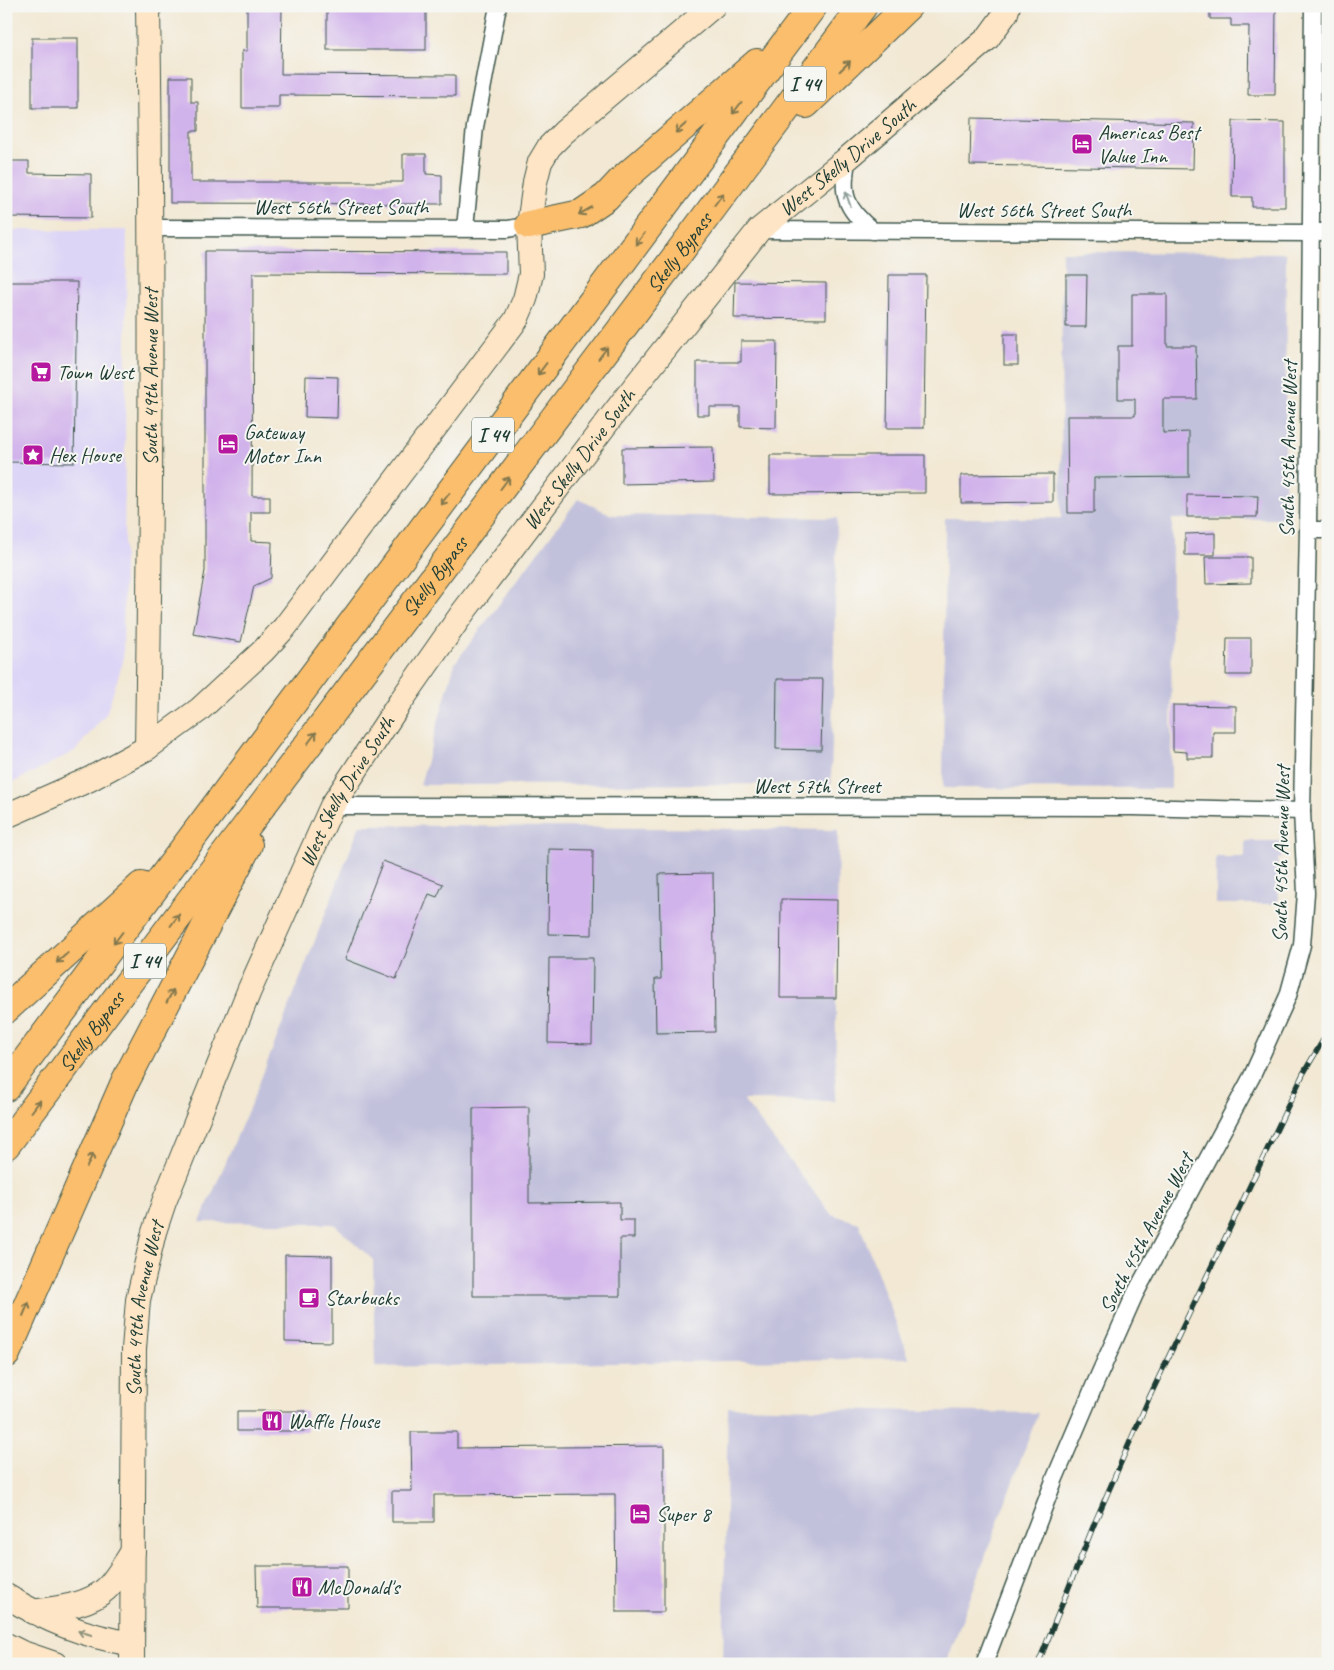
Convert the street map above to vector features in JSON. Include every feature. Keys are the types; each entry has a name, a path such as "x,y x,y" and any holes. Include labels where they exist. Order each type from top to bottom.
{"highway":[{"name":"Skelly Bypass","path":"6,1145 863,6"},
{"path":"748,161 908,6"},
{"name":"Skelly Bypass","path":"6,1087 805,17"},
{"path":"529,225 582,214 606,197 622,180 805,17"},
{"path":"6,1354 125,1082 283,777"},
{"path":"6,1009 189,843"}],"street":[{"name":"South 49th Avenue West","path":"147,748 151,500 151,228 148,6"},
{"path":"465,228 475,127 498,6"},
{"name":"West Skelly Drive South","path":"250,991 332,806 401,701 464,611 634,387 759,230 848,158 988,39 1006,13 1008,6"},
{"name":"South 45th Avenue West","path":"984,1664 1055,1478 1135,1294 1252,1076 1288,996 1302,945 1306,893 1302,811 1308,530 1320,232 1313,6"},
{"path":"6,816 90,779 147,748 199,710 286,627 516,320 525,299 531,274 529,225 536,176 540,162 549,147 709,8"},
{"path":"848,158 844,182 847,201 861,222 873,231"},
{"name":"West 56th Street South","path":"151,228 508,229 529,225"},
{"name":"West 56th Street South","path":"759,230 1320,232"},
{"path":"1308,530 1328,530"},
{"name":"West 57th Street","path":"332,806 1133,807 1302,811"},
{"name":"South 49th Avenue West","path":"6,1596 33,1612 66,1627 104,1639 132,1654 134,1337 138,1300 154,1232 164,1202 250,991"},
{"path":"33,1612 73,1606 86,1601 106,1589 134,1551"},
{"path":"6,1645 55,1664"}],"shaded area":[{"path":"6,230 127,230 123,662 106,714 75,751 6,786"},
{"path":"1062,252 1286,253 1285,519 1172,519 1171,789 943,788 945,518 1061,518"},
{"path":"578,499 612,515 837,518 831,784 420,785 455,663"},
{"path":"360,825 838,830 835,1101 743,1100 831,1214 859,1223 909,1358 375,1367 373,1260 334,1224 200,1222 255,1094"},
{"path":"1245,841 1282,841 1282,858 1278,859 1278,904 1216,904 1216,857 1245,857"},
{"path":"728,1407 1038,1413 946,1664 723,1664"}],"building":[{"path":"247,6 282,6 281,74 455,75 455,96 279,95 279,108 242,108 242,51 247,51"},
{"path":"327,6 426,6 426,50 327,50"},
{"path":"1210,6 1276,6 1275,95 1248,95 1249,26 1231,26 1231,19 1210,19"},
{"path":"32,38 78,38 78,108 32,108"},
{"path":"170,77 191,77 191,102 198,102 198,131 191,131 191,182 403,182 403,154 426,154 426,174 442,175 442,204 170,203"},
{"name":"Americas Best Value Inn","path":"971,118 1194,123 1193,169 970,165"},
{"path":"1233,121 1285,122 1285,207 1252,207 1252,197 1232,197"},
{"path":"6,161 29,161 29,173 91,174 91,218 6,217"},
{"name":"Gateway Motor Inn","path":"205,251 506,252 506,274 253,273 252,496 270,496 270,512 251,512 251,541 272,542 271,578 254,586 241,642 193,634 205,571"},
{"path":"889,275 926,275 924,428 887,428"},
{"path":"1066,275 1087,275 1086,327 1066,327"},
{"name":"Town West","path":"6,282 77,282 74,463 6,462"},
{"path":"735,282 826,283 826,319 734,318"},
{"path":"1132,294 1167,294 1167,346 1196,346 1197,399 1163,399 1163,433 1189,432 1189,477 1094,478 1094,513 1068,513 1067,416 1135,416 1135,399 1118,399 1118,346 1132,346"},
{"path":"1004,334 1018,334 1018,365 1004,365"},
{"path":"741,341 777,341 776,428 740,427 740,407 709,407 709,415 697,415 697,362 741,362"},
{"path":"306,376 338,377 337,418 305,417"},
{"path":"713,447 714,482 622,484 622,448"},
{"path":"770,455 925,455 925,493 770,494"},
{"path":"1053,474 1053,502 961,503 961,475"},
{"path":"1187,495 1258,496 1257,517 1187,517"},
{"path":"1215,533 1215,555 1185,555 1185,534"},
{"path":"1205,557 1251,557 1251,583 1206,584"},
{"path":"1227,638 1251,638 1251,675 1226,675"},
{"path":"777,679 823,679 821,750 776,749"},
{"path":"1173,705 1236,706 1236,732 1213,732 1213,758 1187,758 1187,752 1173,751"},
{"path":"549,849 593,850 592,935 548,934"},
{"path":"383,861 443,884 437,897 429,894 396,979 345,959"},
{"path":"713,873 715,1032 656,1033 655,979 661,979 659,874"},
{"path":"781,899 837,900 836,998 780,998"},
{"path":"549,958 593,958 592,1044 548,1043"},
{"path":"529,1107 529,1203 620,1202 620,1220 634,1220 634,1238 620,1238 620,1296 473,1296 473,1108"},
{"name":"Starbucks","path":"285,1255 332,1256 332,1342 285,1341"},
{"name":"Waffle House","path":"237,1411 306,1411 307,1431 237,1431"},
{"name":"Super 8","path":"411,1432 457,1432 457,1448 664,1446 664,1612 616,1612 615,1494 434,1495 434,1522 392,1522 392,1491 412,1491"},
{"name":"McDonald's","path":"256,1566 348,1566 348,1608 257,1608"}],"railway":[{"path":"1038,1664 1095,1522 1149,1398 1303,1074 1328,1032"}],"place":[{"name":"Americas Best Value Inn","path":"1082,144"},
{"name":"Town West","path":"41,372"},
{"name":"Gateway Motor Inn","path":"228,444"},
{"name":"Hex House","path":"33,455"},
{"name":"Starbucks","path":"309,1298"},
{"name":"Waffle House","path":"272,1421"},
{"name":"Super 8","path":"640,1514"},
{"name":"McDonald's","path":"302,1587"}]}
